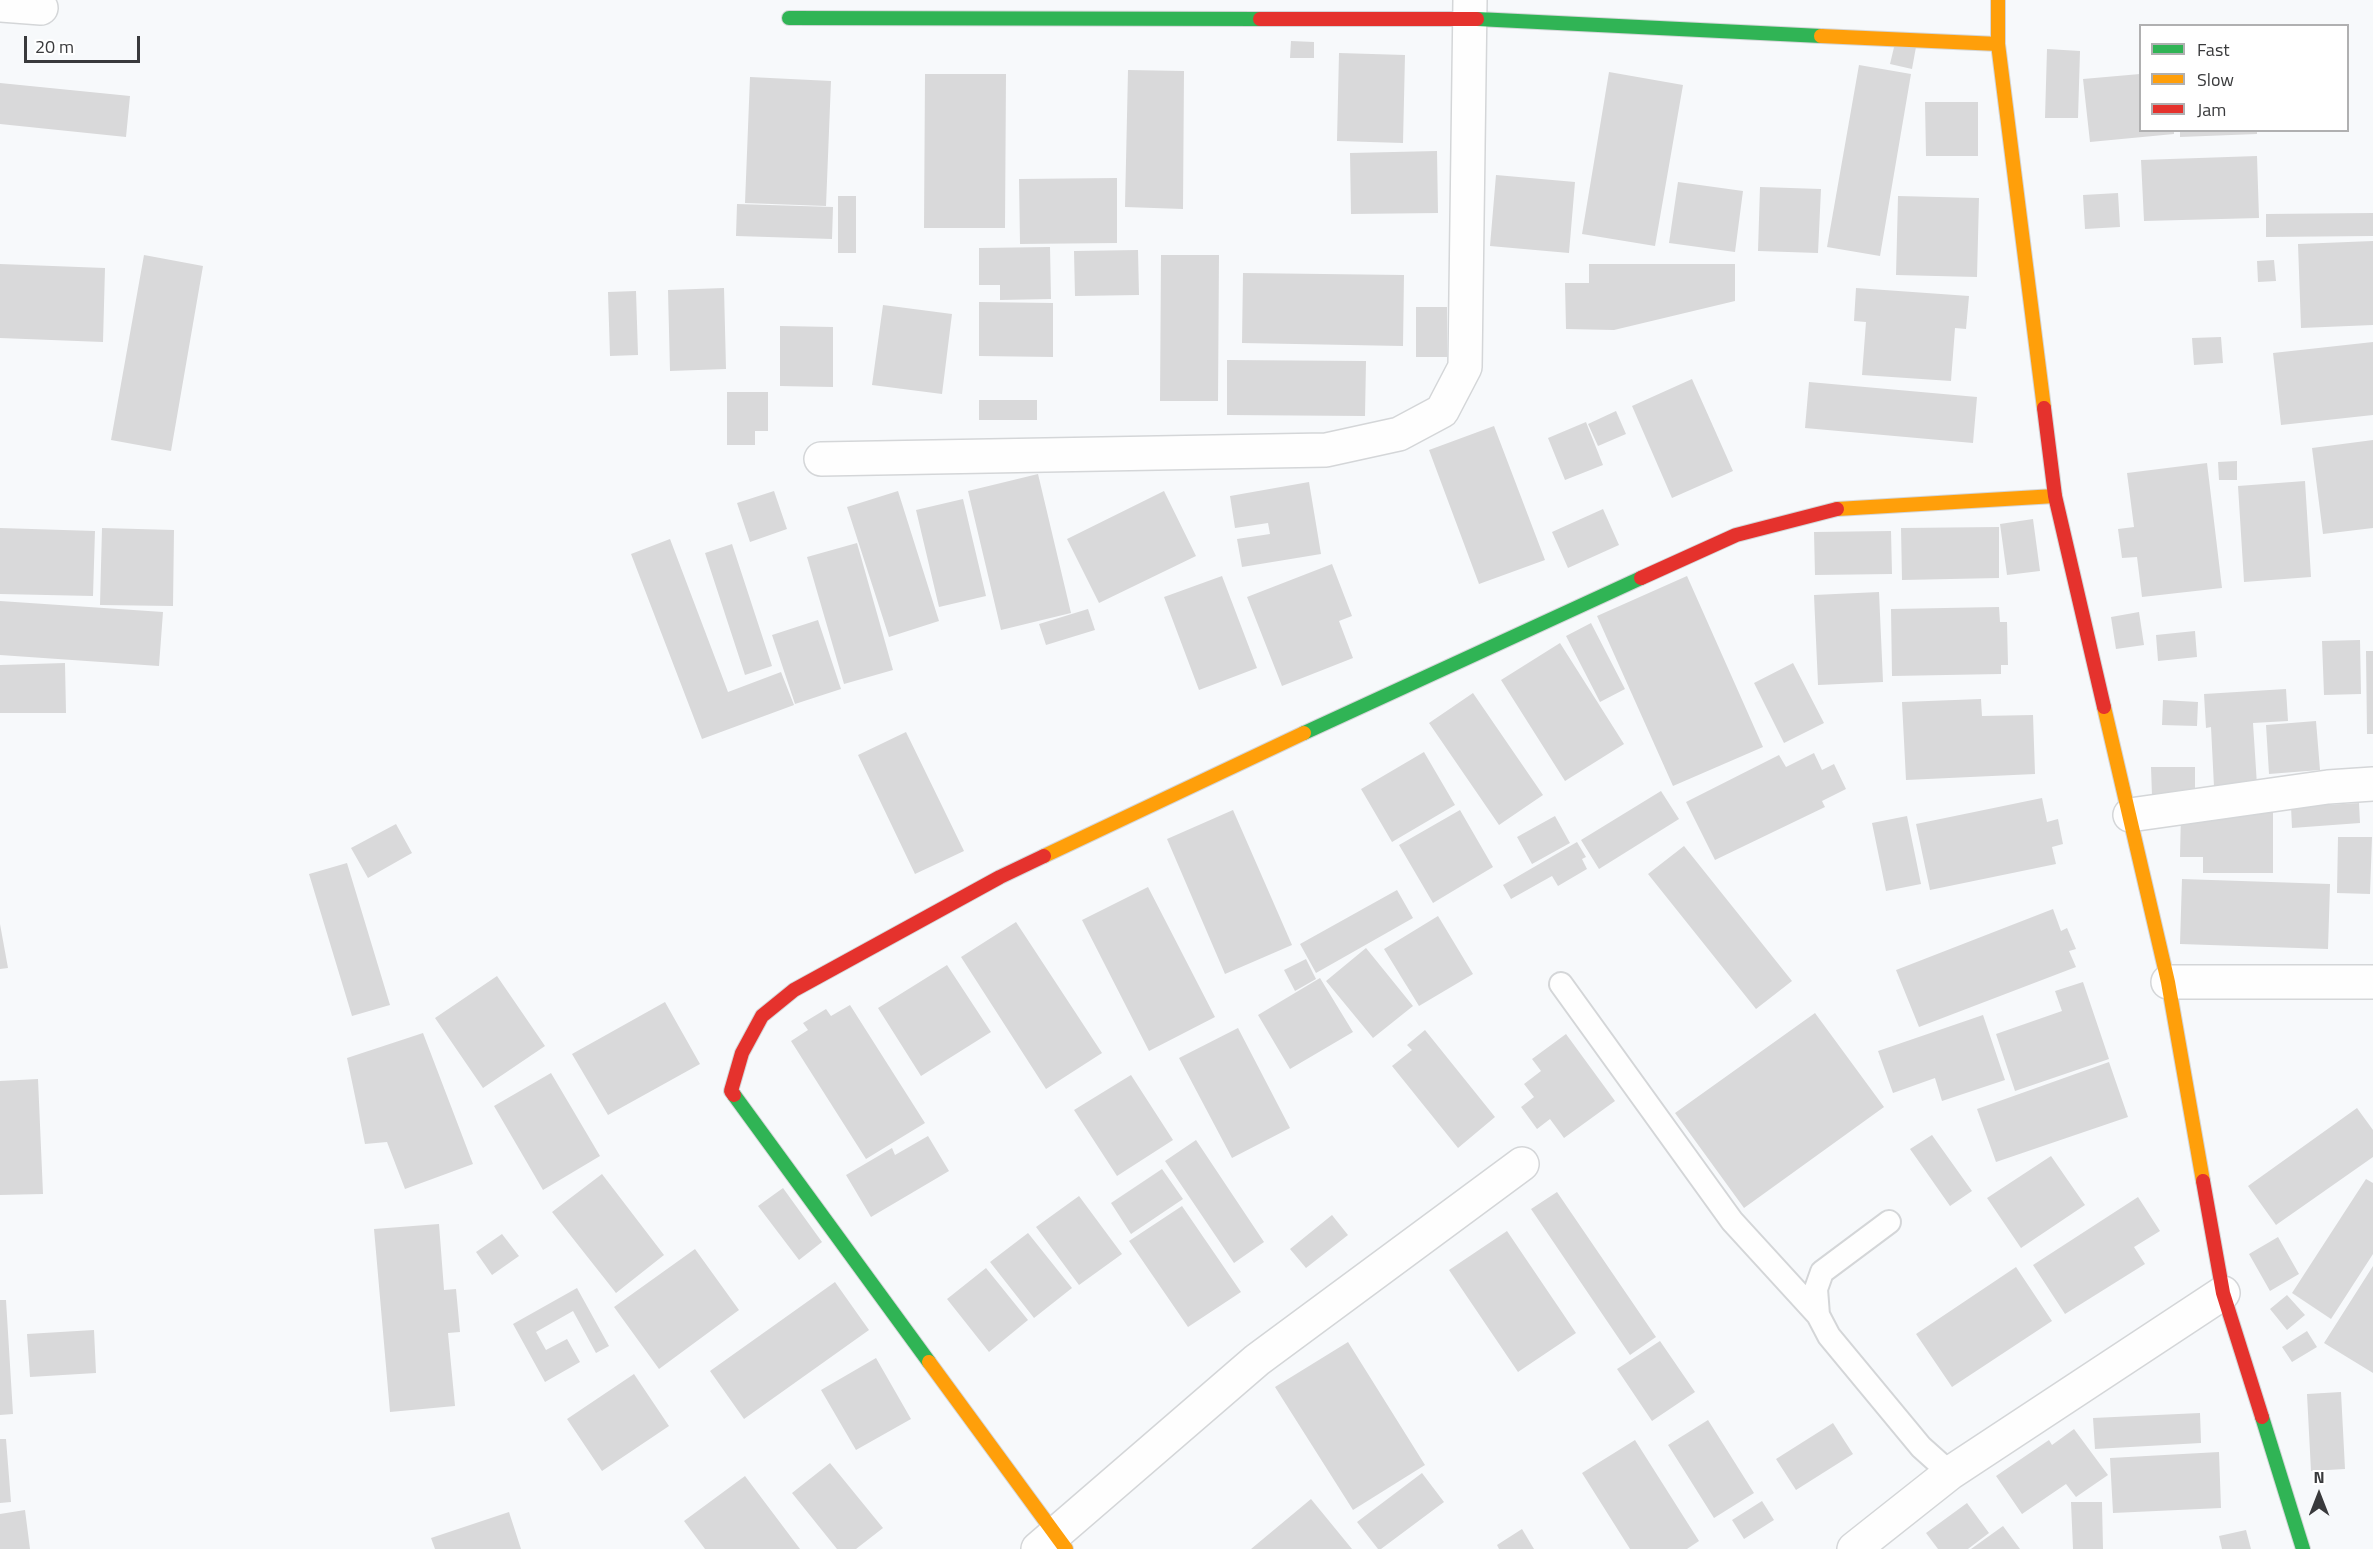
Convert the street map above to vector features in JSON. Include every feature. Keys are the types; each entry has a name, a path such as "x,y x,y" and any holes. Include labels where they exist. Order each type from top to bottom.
{"street":[{"path":"1998,0 1998,44 2055,496 2168,982 2223,1293 2303,1549"},
{"path":"0,5 41,8"},
{"path":"789,18 1470,9 1998,44"},
{"path":"820,459 1326,450 1399,434 1442,411 1465,367 1470,9"},
{"path":"1522,1164 1257,1360 1054,1545 731,1091 742,1053 762,1016 794,990 1000,877 1386,694 1736,535 1831,509 2055,496"},
{"path":"2130,815 2373,784"},
{"path":"2168,982 2373,982"},
{"path":"1854,1549 1950,1473 2223,1293"}],"lane":[{"path":"1561,984 1732,1221 1818,1315 1829,1336 1921,1448 1950,1473"},
{"path":"1818,1315 1816,1289 1822,1272 1889,1222"}],"building":[{"path":"1291,41 1314,42 1314,58 1290,58"},
{"path":"1895,43 1916,47 1912,69 1890,64"},
{"path":"2047,49 2080,51 2078,118 2045,118"},
{"path":"1339,53 1405,55 1403,143 1337,141"},
{"path":"1859,65 1911,74 1880,256 1827,247"},
{"path":"1128,70 1184,71 1183,209 1125,207"},
{"path":"1609,72 1683,85 1655,246 1582,234"},
{"path":"925,74 1006,74 1005,228 924,228"},
{"path":"2139,74 2139,132 2174,132 2174,134 2090,142 2083,79"},
{"path":"750,77 831,81 826,206 745,203"},
{"path":"0,83 130,96 126,137 0,124"},
{"path":"1925,102 1978,102 1978,156 1926,156"},
{"path":"2180,132 2257,132 2257,134 2180,137"},
{"path":"1437,151 1438,213 1351,214 1350,153"},
{"path":"2257,156 2259,218 2144,221 2141,160"},
{"path":"1496,175 1575,182 1569,253 1490,246"},
{"path":"1117,178 1117,243 1020,244 1019,179"},
{"path":"1678,182 1743,191 1735,252 1669,243"},
{"path":"1760,187 1821,189 1818,253 1758,251"},
{"path":"2118,193 2120,227 2085,229 2083,195"},
{"path":"838,196 856,196 856,253 838,253"},
{"path":"1898,196 1979,198 1977,277 1896,275"},
{"path":"737,204 833,207 832,239 736,236"},
{"path":"2373,213 2373,236 2266,237 2266,214"},
{"path":"2373,241 2373,325 2301,328 2298,244"},
{"path":"1050,247 1051,299 1000,300 1000,285 979,285 979,248"},
{"path":"1138,250 1139,295 1075,296 1074,251"},
{"path":"144,255 203,266 171,451 111,440"},
{"path":"1161,255 1219,255 1218,401 1160,401"},
{"path":"2274,260 2276,281 2258,282 2257,261"},
{"path":"0,264 105,268 103,342 0,338"},
{"path":"1589,264 1735,264 1735,301 1614,330 1566,329 1565,283 1589,283"},
{"path":"1243,273 1404,275 1403,346 1242,343"},
{"path":"724,288 726,369 670,371 668,290"},
{"path":"1856,288 1969,296 1966,329 1955,328 1951,381 1862,375 1866,322 1854,321"},
{"path":"636,291 638,355 610,356 608,292"},
{"path":"979,302 1053,303 1053,357 979,356"},
{"path":"883,305 952,314 942,394 872,385"},
{"path":"1416,307 1447,307 1447,357 1416,357"},
{"path":"780,326 833,327 833,387 780,386"},
{"path":"2221,337 2223,363 2194,365 2192,338"},
{"path":"2373,342 2373,415 2281,425 2273,353"},
{"path":"1227,360 1366,361 1365,416 1227,415"},
{"path":"1692,379 1733,471 1672,498 1632,406"},
{"path":"1809,382 1977,397 1973,443 1805,428"},
{"path":"727,392 768,392 768,431 755,431 755,445 727,445"},
{"path":"979,400 1037,400 1037,420 979,420"},
{"path":"1616,411 1626,434 1598,446 1588,424"},
{"path":"1586,422 1603,465 1565,480 1548,438"},
{"path":"1494,426 1545,560 1479,584 1429,450"},
{"path":"2373,440 2373,528 2323,534 2312,448"},
{"path":"2237,461 2237,480 2219,480 2218,462"},
{"path":"2207,463 2222,588 2142,597 2137,557 2122,558 2118,529 2134,527 2127,473"},
{"path":"1038,474 1071,613 1001,630 968,491"},
{"path":"2305,481 2311,577 2244,582 2238,486"},
{"path":"1309,482 1321,554 1242,567 1237,539 1270,534 1268,523 1235,528 1230,496"},
{"path":"774,491 787,529 750,542 737,503"},
{"path":"898,491 939,621 889,637 847,507"},
{"path":"1164,491 1196,556 1099,603 1067,539"},
{"path":"963,499 986,596 939,607 916,510"},
{"path":"1603,509 1619,545 1568,568 1552,532"},
{"path":"2033,519 2040,571 2007,575 2000,524"},
{"path":"1999,527 1999,578 1902,580 1901,528"},
{"path":"0,528 95,531 93,596 0,594"},
{"path":"102,528 174,530 173,606 100,605"},
{"path":"1891,531 1892,574 1815,575 1814,532"},
{"path":"670,539 728,692 781,672 794,705 702,739 631,554"},
{"path":"857,543 893,670 844,684 807,557"},
{"path":"732,544 772,666 745,675 705,553"},
{"path":"1332,564 1352,616 1339,621 1353,658 1282,686 1247,597"},
{"path":"1222,576 1257,668 1199,690 1164,597"},
{"path":"1687,576 1763,747 1673,786 1597,616"},
{"path":"1879,592 1883,682 1818,685 1814,595"},
{"path":"0,601 163,612 159,666 0,655"},
{"path":"1999,607 2000,622 2007,622 2008,665 2001,665 2001,674 1892,676 1891,609"},
{"path":"1088,609 1095,630 1046,645 1039,624"},
{"path":"2139,612 2144,645 2116,649 2111,617"},
{"path":"818,620 841,689 795,704 772,635"},
{"path":"1591,623 1625,689 1600,702 1566,636"},
{"path":"2195,631 2197,657 2158,661 2156,635"},
{"path":"2360,640 2361,694 2324,695 2322,641"},
{"path":"1560,643 1624,744 1565,781 1501,680"},
{"path":"2366,651 2373,651 2373,734 2367,734"},
{"path":"65,663 66,713 0,713 0,665"},
{"path":"1793,663 1824,723 1784,743 1754,683"},
{"path":"2286,689 2288,721 2253,723 2257,785 2214,787 2211,727 2206,728 2204,694"},
{"path":"1473,693 1543,795 1499,825 1429,723"},
{"path":"1981,699 1982,716 2033,715 2035,774 1906,780 1902,702"},
{"path":"2163,700 2198,702 2197,726 2162,725"},
{"path":"2316,721 2320,770 2269,774 2266,725"},
{"path":"906,732 964,851 915,874 858,755"},
{"path":"1424,752 1455,805 1392,842 1361,789"},
{"path":"1814,753 1822,770 1834,764 1846,789 1822,801 1825,807 1715,860 1686,802 1779,755 1786,767"},
{"path":"2151,767 2195,767 2195,795 2152,796"},
{"path":"1661,791 1679,819 1599,869 1581,840"},
{"path":"2042,798 2047,822 2058,819 2063,844 2052,847 2056,864 1930,890 1916,824"},
{"path":"2359,803 2360,823 2292,828 2291,807"},
{"path":"1233,810 1292,945 1225,974 1167,839"},
{"path":"1460,810 1493,867 1433,903 1399,845"},
{"path":"2181,812 2273,812 2273,873 2203,873 2203,857 2180,857"},
{"path":"1555,816 1570,843 1532,864 1517,837"},
{"path":"1907,816 1921,884 1886,891 1872,823"},
{"path":"396,824 412,853 368,878 351,848"},
{"path":"2338,837 2372,837 2370,894 2337,893"},
{"path":"1577,842 1586,857 1582,859 1587,869 1558,886 1552,876 1511,899 1503,885"},
{"path":"1684,846 1792,981 1756,1009 1648,874"},
{"path":"347,863 390,1005 352,1016 309,874"},
{"path":"2182,879 2330,884 2328,949 2180,944"},
{"path":"1148,887 1215,1017 1149,1051 1082,920"},
{"path":"1397,890 1413,918 1316,973 1300,944"},
{"path":"2053,909 2061,931 2067,928 2076,949 2069,951 2076,967 1919,1027 1896,970"},
{"path":"1438,916 1473,974 1419,1006 1384,949"},
{"path":"1016,922 1102,1053 1046,1089 961,957"},
{"path":"0,924 8,968 0,969"},
{"path":"1366,948 1413,1006 1373,1038 1326,981"},
{"path":"1306,959 1316,979 1295,991 1284,970"},
{"path":"947,965 991,1032 921,1076 878,1008"},
{"path":"497,976 545,1046 483,1088 435,1018"},
{"path":"1320,978 1353,1032 1290,1069 1258,1015"},
{"path":"2083,982 2109,1059 2015,1091 1996,1034 2062,1011 2055,991"},
{"path":"665,1002 700,1064 608,1115 572,1054"},
{"path":"850,1005 925,1123 866,1159 791,1041 808,1030 803,1023 826,1009 831,1016"},
{"path":"1815,1013 1884,1107 1744,1208 1675,1113"},
{"path":"1983,1015 2005,1080 1942,1101 1935,1078 1893,1093 1878,1051"},
{"path":"1238,1028 1290,1128 1232,1158 1179,1058"},
{"path":"1425,1030 1495,1117 1458,1148 1392,1066 1412,1050 1407,1045"},
{"path":"423,1033 473,1164 405,1189 387,1142 365,1144 347,1058"},
{"path":"1566,1034 1615,1101 1564,1138 1550,1119 1537,1129 1521,1107 1534,1097 1524,1084 1541,1071 1532,1059"},
{"path":"2109,1062 2128,1117 1996,1162 1977,1109"},
{"path":"551,1073 600,1156 543,1190 494,1106"},
{"path":"1131,1075 1173,1140 1117,1176 1074,1110"},
{"path":"38,1079 43,1194 0,1195 0,1081"},
{"path":"2357,1108 2373,1130 2373,1157 2276,1225 2248,1186"},
{"path":"1932,1135 1972,1191 1950,1206 1910,1149"},
{"path":"928,1136 949,1171 871,1217 846,1175 892,1148 895,1155"},
{"path":"1196,1140 1264,1242 1234,1263 1165,1161"},
{"path":"2051,1156 2085,1205 2021,1248 1987,1198"},
{"path":"1162,1169 1183,1199 1131,1234 1111,1203"},
{"path":"602,1174 664,1255 616,1293 552,1212"},
{"path":"2366,1179 2373,1183 2373,1254 2331,1319 2292,1293"},
{"path":"783,1188 822,1242 799,1260 758,1206"},
{"path":"1557,1192 1656,1337 1630,1355 1531,1209"},
{"path":"1079,1196 1122,1254 1079,1285 1036,1227"},
{"path":"2138,1197 2160,1231 2134,1247 2145,1264 2065,1314 2033,1265"},
{"path":"1182,1206 1241,1292 1188,1327 1129,1241"},
{"path":"1332,1215 1348,1235 1306,1268 1290,1249"},
{"path":"439,1224 444,1290 456,1289 460,1332 448,1333 455,1406 390,1412 374,1229"},
{"path":"1507,1231 1576,1333 1518,1372 1449,1270"},
{"path":"1028,1233 1072,1288 1034,1318 990,1262"},
{"path":"502,1234 519,1256 492,1275 476,1252"},
{"path":"2278,1237 2299,1274 2270,1291 2249,1254"},
{"path":"695,1249 739,1310 659,1369 614,1307"},
{"path":"2373,1266 2373,1373 2324,1343"},
{"path":"2016,1267 2052,1321 1952,1387 1916,1334"},
{"path":"986,1268 1028,1320 989,1352 947,1299"},
{"path":"835,1282 869,1330 744,1419 710,1371"},
{"path":"577,1288 609,1346 596,1353 573,1311 536,1332 546,1350 567,1339 580,1362 545,1382 513,1324"},
{"path":"2287,1295 2305,1315 2287,1330 2270,1309"},
{"path":"0,1300 6,1300 13,1414 0,1415"},
{"path":"94,1330 96,1373 30,1377 27,1334"},
{"path":"2307,1331 2317,1347 2292,1362 2282,1347"},
{"path":"1660,1341 1695,1392 1652,1421 1617,1369"},
{"path":"1348,1342 1425,1465 1353,1510 1275,1387"},
{"path":"876,1358 911,1419 856,1450 821,1390"},
{"path":"634,1374 669,1426 602,1471 567,1419"},
{"path":"2341,1392 2345,1469 2311,1471 2307,1394"},
{"path":"2200,1413 2201,1443 2095,1449 2093,1418"},
{"path":"1708,1420 1754,1493 1714,1518 1668,1445"},
{"path":"1833,1423 1853,1454 1796,1490 1776,1459"},
{"path":"2074,1429 2108,1475 2076,1497 2066,1484 2022,1514 1996,1476 2049,1440 2052,1445"},
{"path":"0,1439 6,1439 11,1502 0,1503"},
{"path":"1635,1440 1699,1541 1687,1549 1630,1549 1582,1473"},
{"path":"2219,1452 2221,1508 2113,1513 2110,1458"},
{"path":"830,1463 883,1528 856,1549 837,1549 792,1493"},
{"path":"1422,1473 1444,1502 1378,1549 1357,1522"},
{"path":"745,1476 800,1549 705,1549 684,1521"},
{"path":"1311,1499 1352,1549 1251,1549"},
{"path":"1762,1501 1774,1520 1744,1539 1732,1520"},
{"path":"2071,1502 2102,1502 2103,1549 2073,1549"},
{"path":"1967,1503 1989,1533 1968,1549 1938,1549 1926,1533"},
{"path":"25,1510 30,1549 0,1549 0,1514"},
{"path":"509,1512 521,1549 435,1549 431,1538"},
{"path":"2003,1526 2020,1549 1971,1549"},
{"path":"1522,1529 1534,1549 1499,1549 1497,1545"},
{"path":"2246,1530 2251,1549 2222,1549 2219,1536"}],"traffic: fast":[{"path":"789,18 1260,19"},
{"path":"1477,19 1821,36"},
{"path":"1304,733 1641,578"},
{"path":"734,1095 929,1362"},
{"path":"2262,1417 2303,1549"}],"traffic: slow":[{"path":"1998,0 1998,44 2044,408"},
{"path":"1821,36 1998,44"},
{"path":"1837,509 2055,496"},
{"path":"2104,707 2168,982 2203,1181"},
{"path":"1044,856 1304,733"},
{"path":"929,1362 1066,1549"}],"traffic: jam":[{"path":"1260,19 1477,19"},
{"path":"2044,408 2055,496 2104,707"},
{"path":"1641,578 1736,535 1837,509"},
{"path":"734,1095 731,1091 742,1053 762,1016 794,990 1000,877 1044,856"},
{"path":"2203,1181 2223,1293 2262,1417"}]}
